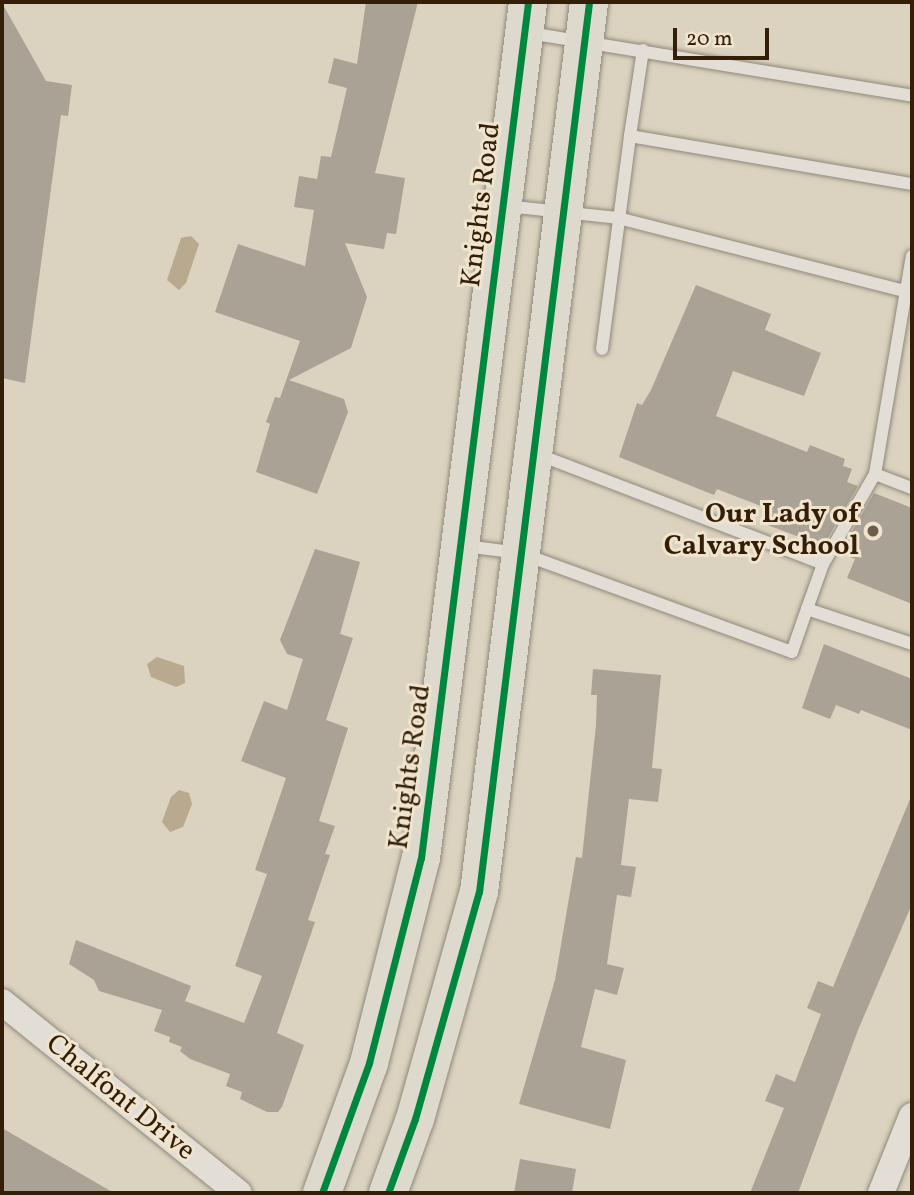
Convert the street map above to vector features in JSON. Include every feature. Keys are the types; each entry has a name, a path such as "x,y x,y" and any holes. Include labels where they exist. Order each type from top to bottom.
{"main road":[{"path":"388,1193 415,1119 479,892 589,2"},
{"name":"Knights Road","path":"322,1193 369,1063 421,858 463,546 526,17"}],"street":[{"name":"Chalfont Drive","path":"2,1002 239,1193"},
{"path":"881,1193 912,1116"}],"lane":[{"path":"526,17 584,40 912,96"},
{"path":"602,349 643,50"},
{"path":"630,136 912,184"},
{"path":"502,206 618,218 905,292"},
{"path":"463,546 520,553 792,652 822,564 875,474 912,256"},
{"path":"532,452 822,564"},
{"path":"875,474 912,488"},
{"path":"807,609 912,644"}],"shaded area":[{"path":"191,236 199,244 186,283 179,290 167,280 181,238"},
{"path":"157,657 184,666 185,683 176,687 151,677 147,664"},
{"path":"179,790 189,793 192,804 183,827 170,832 162,822 171,797"}],"building":[{"path":"366,2 418,2 375,173 405,178 396,234 387,233 384,249 345,243 367,297 351,348 289,380 344,399 348,412 317,494 256,472 270,424 266,422 275,397 280,398 300,341 215,312 238,244 305,266 314,210 294,207 299,176 317,179 321,156 331,157 347,88 328,83 334,58 357,64"},
{"path":"2,3 46,81 72,85 68,116 61,115 25,383 2,378"},
{"path":"696,285 771,314 765,330 821,353 804,396 733,371 716,416 807,452 810,445 845,459 843,466 852,469 847,482 858,486 823,546 765,524 771,510 717,489 714,495 619,457 637,403 642,405 651,390"},
{"path":"874,493 912,508 912,604 847,578 855,559 840,553"},
{"path":"315,549 360,562 340,634 353,638 326,720 348,728 319,821 335,826 325,854 330,855 308,920 315,922 277,1033 304,1045 282,1107 278,1112 267,1112 240,1099 242,1092 226,1086 230,1074 190,1059 180,1051 182,1047 169,1042 170,1037 154,1031 162,1010 99,991 94,980 69,964 76,940 191,986 185,1001 244,1023 262,976 235,966 267,874 255,870 286,778 241,761 264,701 287,710 303,659 287,654 280,640"},
{"path":"824,644 912,679 912,730 861,710 859,714 836,705 830,719 802,708"},
{"path":"593,669 661,675 652,768 662,769 658,802 629,799 621,865 636,867 631,897 617,895 607,964 624,968 617,995 595,989 581,1047 626,1060 610,1129 519,1104 555,980 576,857 582,858 596,725 597,695 591,695"},
{"path":"912,794 912,904 858,1030 798,1193 750,1193 784,1108 765,1101 776,1074 795,1082 821,1014 807,1008 818,981 833,987"},
{"path":"2,1128 114,1193 2,1193"},
{"path":"520,1159 576,1169 572,1193 514,1193"}],"cycle path":[{"path":"322,1193 369,1063 421,858 528,2"},
{"path":"388,1193 415,1119 479,892 589,2"}],"place":[{"name":"Our Lady of Calvary School","path":"873,531"}]}
